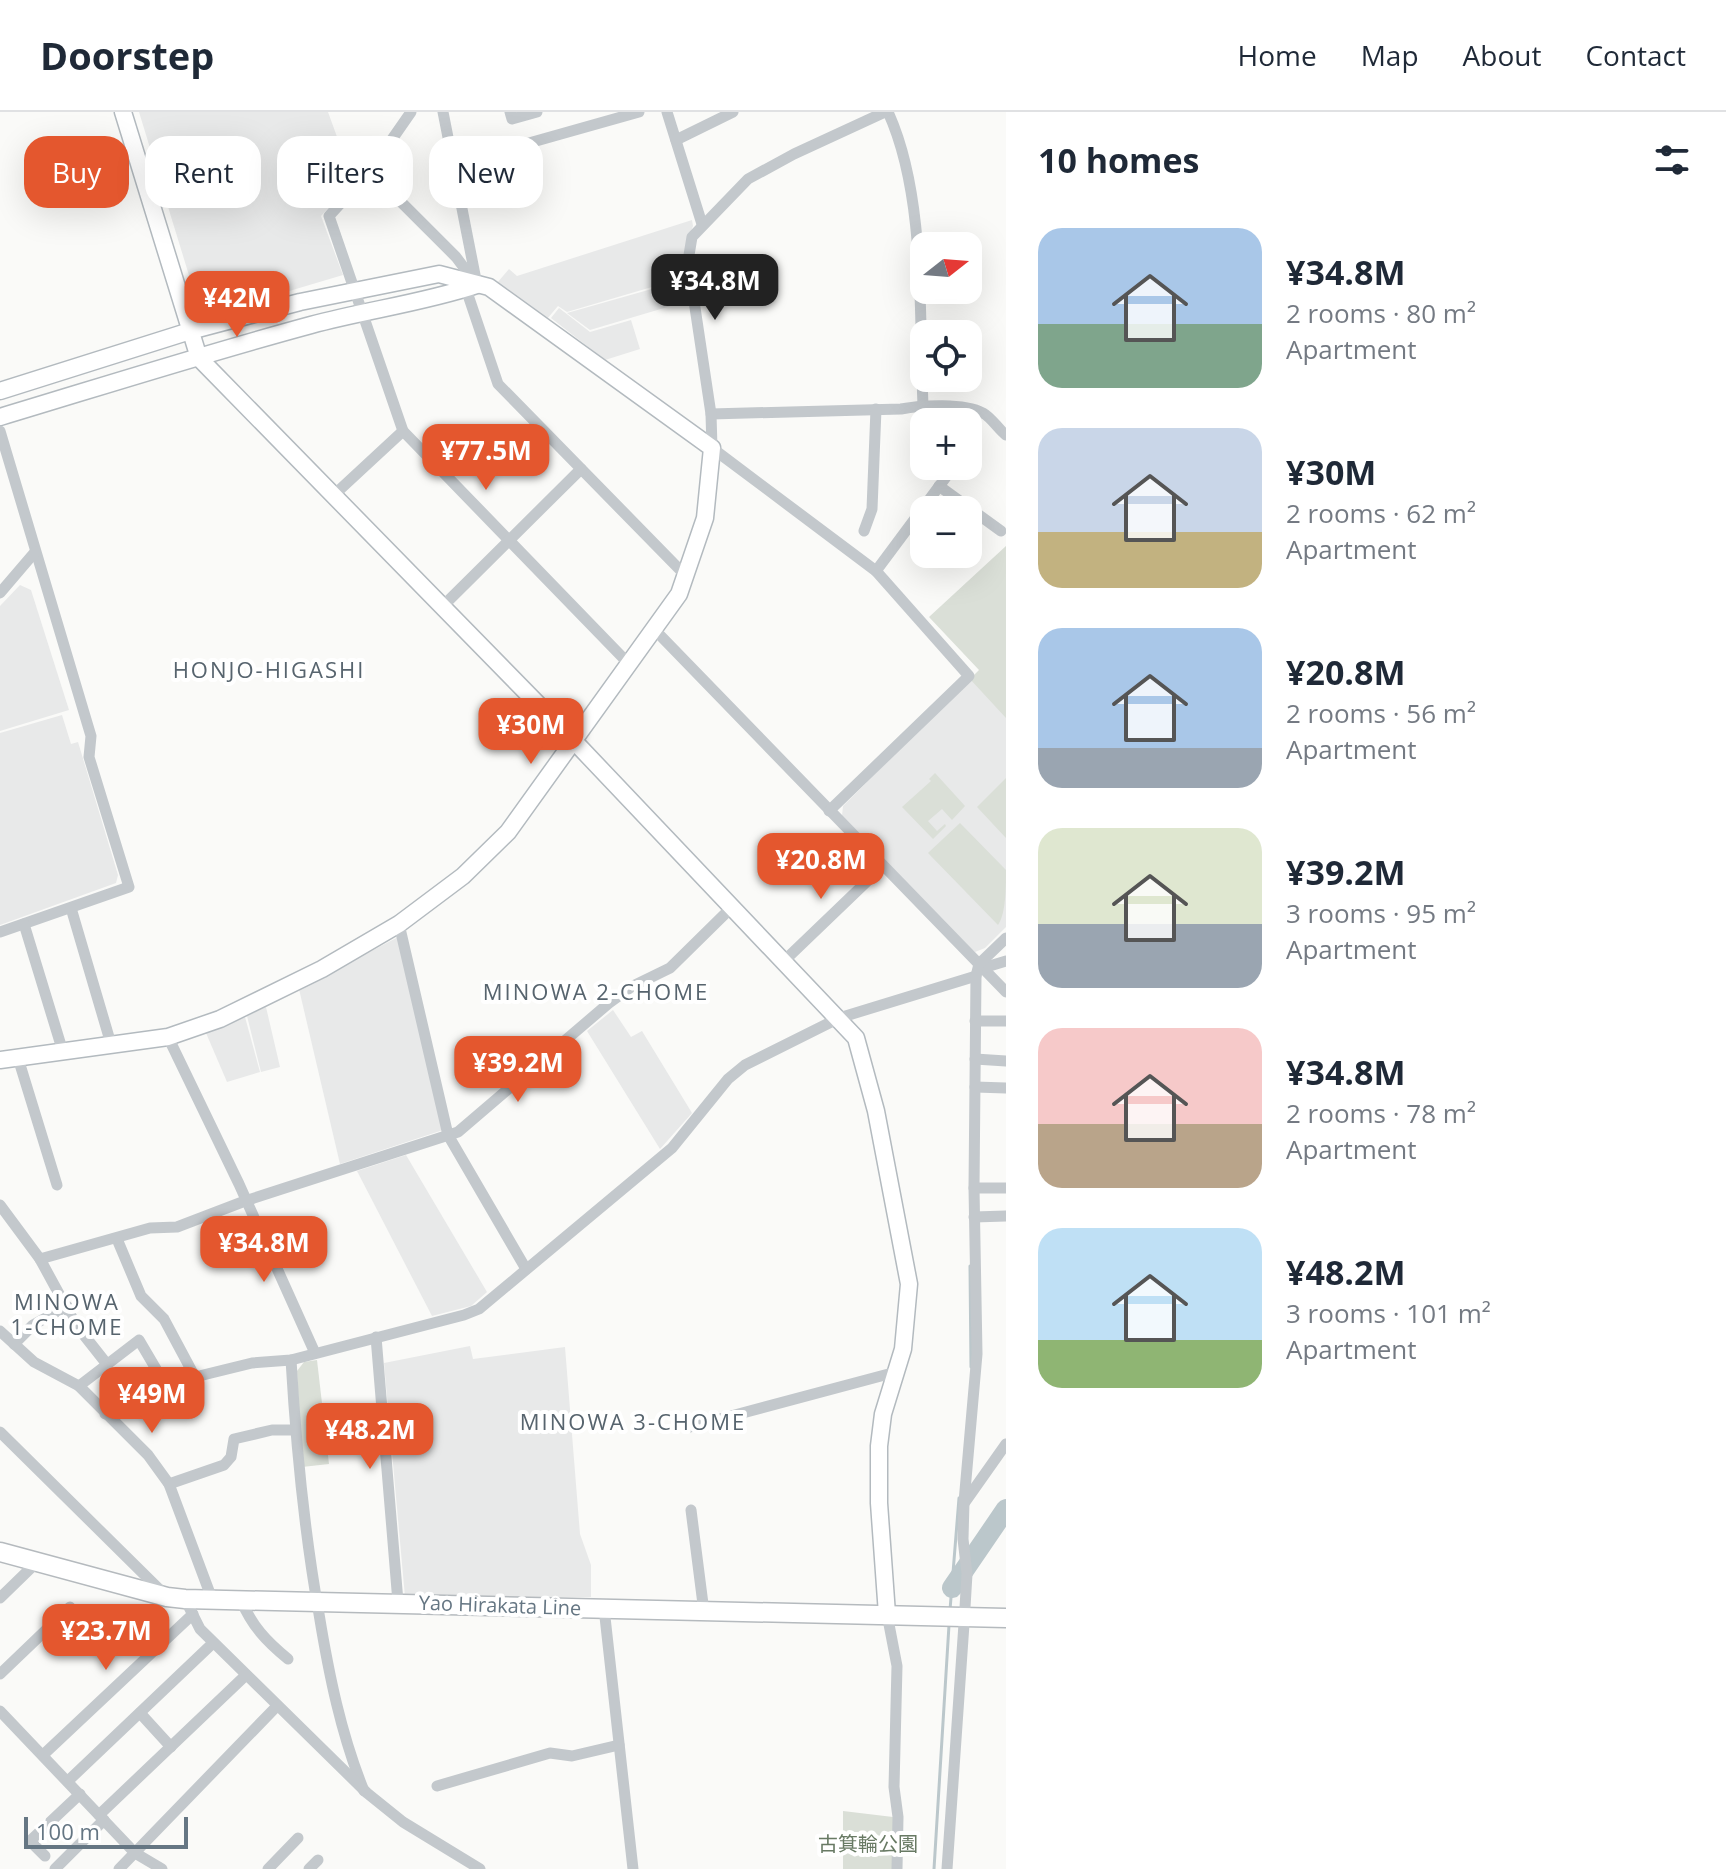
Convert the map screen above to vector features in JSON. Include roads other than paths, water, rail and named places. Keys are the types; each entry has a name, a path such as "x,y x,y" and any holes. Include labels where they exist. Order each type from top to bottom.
{"main road":[{"name":"Yao Hirakata Line","path":"0,1552 182,1603 212,1599 398,1602 1006,1618"}],"street":[{"path":"123,112 199,358 574,741 856,1038 876,1111 909,1284 903,1349 883,1414 879,1446 879,1503 887,1614 897,1666 894,1787 898,1817 897,1869"},
{"path":"394,136 411,112"},
{"path":"443,112 472,287 498,384 687,577"},
{"path":"510,112 512,119 537,112"},
{"path":"543,139 639,112"},
{"path":"667,112 702,224"},
{"path":"676,140 733,112"},
{"path":"0,1060 168,1037 220,1019 322,969 399,924 463,876 508,832 679,594 687,577 705,518 712,448 711,414 688,261 692,237 748,179 794,154 887,112 899,137 910,193 916,247 923,405"},
{"path":"336,208 329,216 403,431 628,663"},
{"path":"407,208 456,257 472,287"},
{"path":"0,391 190,331 300,302 439,274 472,287"},
{"path":"0,417 362,311 438,298 472,287 489,287 876,571 969,676 829,811"},
{"path":"711,414 923,405 986,414 1006,435"},
{"path":"864,531 872,509 876,409"},
{"path":"0,431 91,736 89,757 129,887 0,932"},
{"path":"335,494 403,431"},
{"path":"442,607 581,469"},
{"path":"876,571 944,480"},
{"path":"939,486 1001,531"},
{"path":"0,593 35,552"},
{"path":"653,628 1006,992"},
{"path":"784,961 883,866"},
{"path":"40,1259 150,1228 177,1227 245,1201 458,1132 609,1003 631,987 670,968 732,907"},
{"path":"71,908 111,1044"},
{"path":"24,924 63,1052"},
{"path":"399,924 448,1135 526,1269"},
{"path":"947,1869 956,1616 967,1574 964,1502 977,1354 974,1188 978,965 1006,938"},
{"path":"117,1239 141,1296 164,1319 195,1377 252,1363 291,1360 464,1315 479,1309 672,1148 728,1079 745,1065 839,1018 978,965 1006,961"},
{"path":"975,1021 1006,1021"},
{"path":"168,1037 315,1353"},
{"path":"18,1058 57,1185"},
{"path":"975,1059 1006,1061"},
{"path":"975,1087 1006,1088"},
{"path":"974,1188 1006,1188"},
{"path":"1,1208 40,1259 76,1325 106,1363"},
{"path":"974,1217 1006,1216"},
{"path":"14,1344 33,1325 67,1306"},
{"path":"0,1331 34,1362 79,1386 148,1455 169,1484 212,1599"},
{"path":"376,1337 398,1602"},
{"path":"79,1386 139,1340 159,1374 134,1389 105,1414"},
{"path":"291,1360 305,1537 339,1716 364,1791"},
{"path":"690,1427 896,1372"},
{"path":"169,1484 224,1465 231,1457 234,1439 272,1430 295,1430"},
{"path":"0,1432 182,1603 213,1643 364,1791 403,1822 480,1869"},
{"path":"964,1502 1006,1444"},
{"path":"691,1510 704,1612"},
{"path":"0,1598 37,1562"},
{"path":"241,1600 251,1623 262,1637 288,1659"},
{"path":"43,1755 182,1603"},
{"path":"0,1674 70,1607"},
{"path":"604,1608 633,1869"},
{"path":"68,1781 213,1643"},
{"path":"55,1869 171,1747 246,1675"},
{"path":"119,1869 277,1706"},
{"path":"0,1711 135,1853 162,1869"},
{"path":"140,1713 171,1747"},
{"path":"437,1786 550,1753 572,1756 619,1745"},
{"path":"45,1856 30,1841 80,1794"},
{"path":"268,1869 298,1838"}],"waterway":[{"path":"970,1266 971,1367"},
{"path":"950,1610 959,1498"},
{"path":"952,1588 1006,1509"},
{"path":"934,1869 949,1625"}],"district":[{"name":"HONJO-HIGASHI","path":"269,669"},
{"name":"MINOWA 2-CHOME","path":"596,991"},
{"name":"MINOWA 1-CHOME","path":"67,1314"},
{"name":"MINOWA 3-CHOME","path":"633,1421"}],"park label":[{"name":"古箕輪公園","path":"868,1843"}]}
